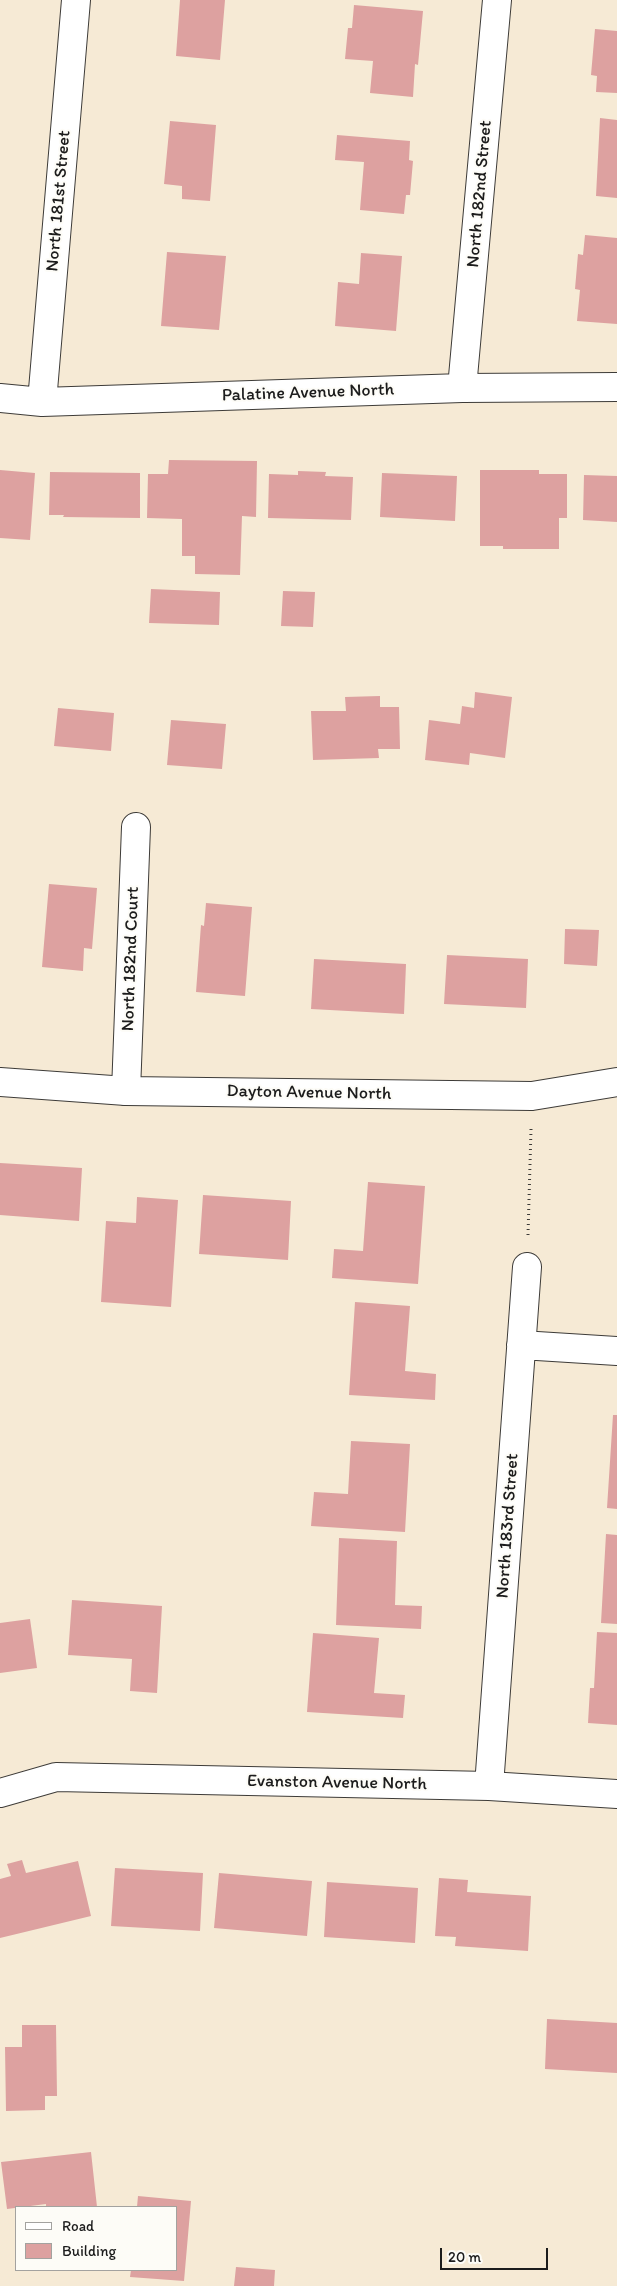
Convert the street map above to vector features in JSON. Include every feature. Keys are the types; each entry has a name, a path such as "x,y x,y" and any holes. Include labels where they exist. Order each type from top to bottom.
{"street":[{"name":"North 181st Street","path":"42,402 76,0"},
{"name":"North 182nd Street","path":"462,388 497,0"},
{"name":"Palatine Avenue North","path":"0,398 42,402 462,388 617,387"},
{"name":"North 182nd Court","path":"126,1091 136,826"},
{"name":"Dayton Avenue North","path":"0,1082 126,1091 532,1096 617,1082"},
{"name":"North 183rd Street","path":"489,1786 527,1267"},
{"path":"521,1345 617,1351"},
{"name":"Evanston Avenue North","path":"0,1793 56,1777 489,1786 617,1794"}],"path":[{"path":"527,1267 532,1096"}],"building":[{"path":"180,0 225,0 220,60 176,56"},
{"path":"354,5 423,11 418,65 415,64 413,97 370,93 373,61 345,59 348,28 352,28"},
{"path":"595,29 617,31 617,93 596,92 597,76 591,75"},
{"path":"600,118 617,120 617,198 596,196"},
{"path":"170,121 216,125 210,201 182,199 182,186 164,184"},
{"path":"337,135 410,141 409,160 413,161 410,195 406,195 404,214 360,210 364,162 335,160"},
{"path":"585,235 617,238 617,324 577,321 580,290 575,289 578,254 583,255"},
{"path":"167,252 226,256 219,330 161,326"},
{"path":"361,253 402,256 396,331 335,326 338,282 359,284"},
{"path":"169,460 257,461 256,517 242,516 240,575 195,574 195,556 182,556 182,519 147,518 148,474 168,474"},
{"path":"0,470 35,473 30,540 0,538"},
{"path":"480,470 539,470 539,474 567,474 567,518 559,518 559,549 503,549 503,546 480,546"},
{"path":"298,471 326,472 325,476 353,477 351,520 268,518 269,474 298,475"},
{"path":"50,472 140,473 140,518 63,517 64,515 49,515"},
{"path":"382,473 457,476 455,521 380,517"},
{"path":"584,475 617,476 617,522 583,520"},
{"path":"151,589 220,592 219,625 149,623"},
{"path":"283,591 315,592 313,627 281,626"},
{"path":"475,692 512,697 505,758 470,753 469,765 425,760 429,720 460,724 462,706 474,708"},
{"path":"380,696 380,707 399,707 400,749 378,749 379,758 313,760 311,711 346,711 345,697"},
{"path":"58,708 114,713 111,751 54,746"},
{"path":"171,720 226,724 222,769 167,765"},
{"path":"49,884 97,888 92,949 84,948 83,971 42,967"},
{"path":"206,903 252,907 245,996 196,992 201,925 204,926"},
{"path":"565,929 599,930 597,966 564,964"},
{"path":"447,955 528,959 526,1008 444,1004"},
{"path":"314,959 406,964 404,1014 311,1009"},
{"path":"0,1163 82,1168 79,1221 0,1215"},
{"path":"368,1182 425,1186 418,1284 332,1278 334,1249 363,1251"},
{"path":"203,1195 291,1201 288,1260 199,1254"},
{"path":"137,1197 178,1200 171,1307 101,1302 106,1221 136,1223"},
{"path":"355,1302 410,1306 405,1371 436,1374 435,1400 349,1395"},
{"path":"613,1415 617,1415 617,1509 607,1508"},
{"path":"351,1441 410,1444 405,1532 311,1526 314,1492 348,1494"},
{"path":"606,1534 617,1535 617,1624 601,1623"},
{"path":"339,1538 397,1541 395,1605 422,1606 421,1629 336,1625"},
{"path":"72,1600 162,1606 157,1693 130,1691 132,1659 68,1655"},
{"path":"30,1619 37,1668 0,1673 0,1623"},
{"path":"597,1632 617,1633 617,1725 588,1723 590,1688 594,1688"},
{"path":"313,1633 379,1638 374,1693 405,1695 403,1718 307,1712"},
{"path":"22,1860 26,1873 78,1861 91,1916 0,1938 0,1879 11,1876 7,1864"},
{"path":"115,1868 203,1873 200,1931 111,1926"},
{"path":"219,1873 312,1881 307,1936 214,1928"},
{"path":"439,1878 468,1880 467,1892 531,1896 528,1951 455,1946 456,1937 435,1936"},
{"path":"327,1882 418,1888 415,1943 324,1937"},
{"path":"547,2019 617,2023 617,2073 545,2069"},
{"path":"22,2025 56,2025 57,2096 45,2096 45,2110 6,2111 5,2047 22,2047"},
{"path":"91,2152 97,2206 46,2206 46,2204 15,2206 15,2208 7,2209 1,2162"},
{"path":"138,2196 191,2201 184,2281 130,2277 131,2271 178,2271 178,2206 137,2206"},
{"path":"236,2267 275,2270 274,2286 234,2286"}]}
